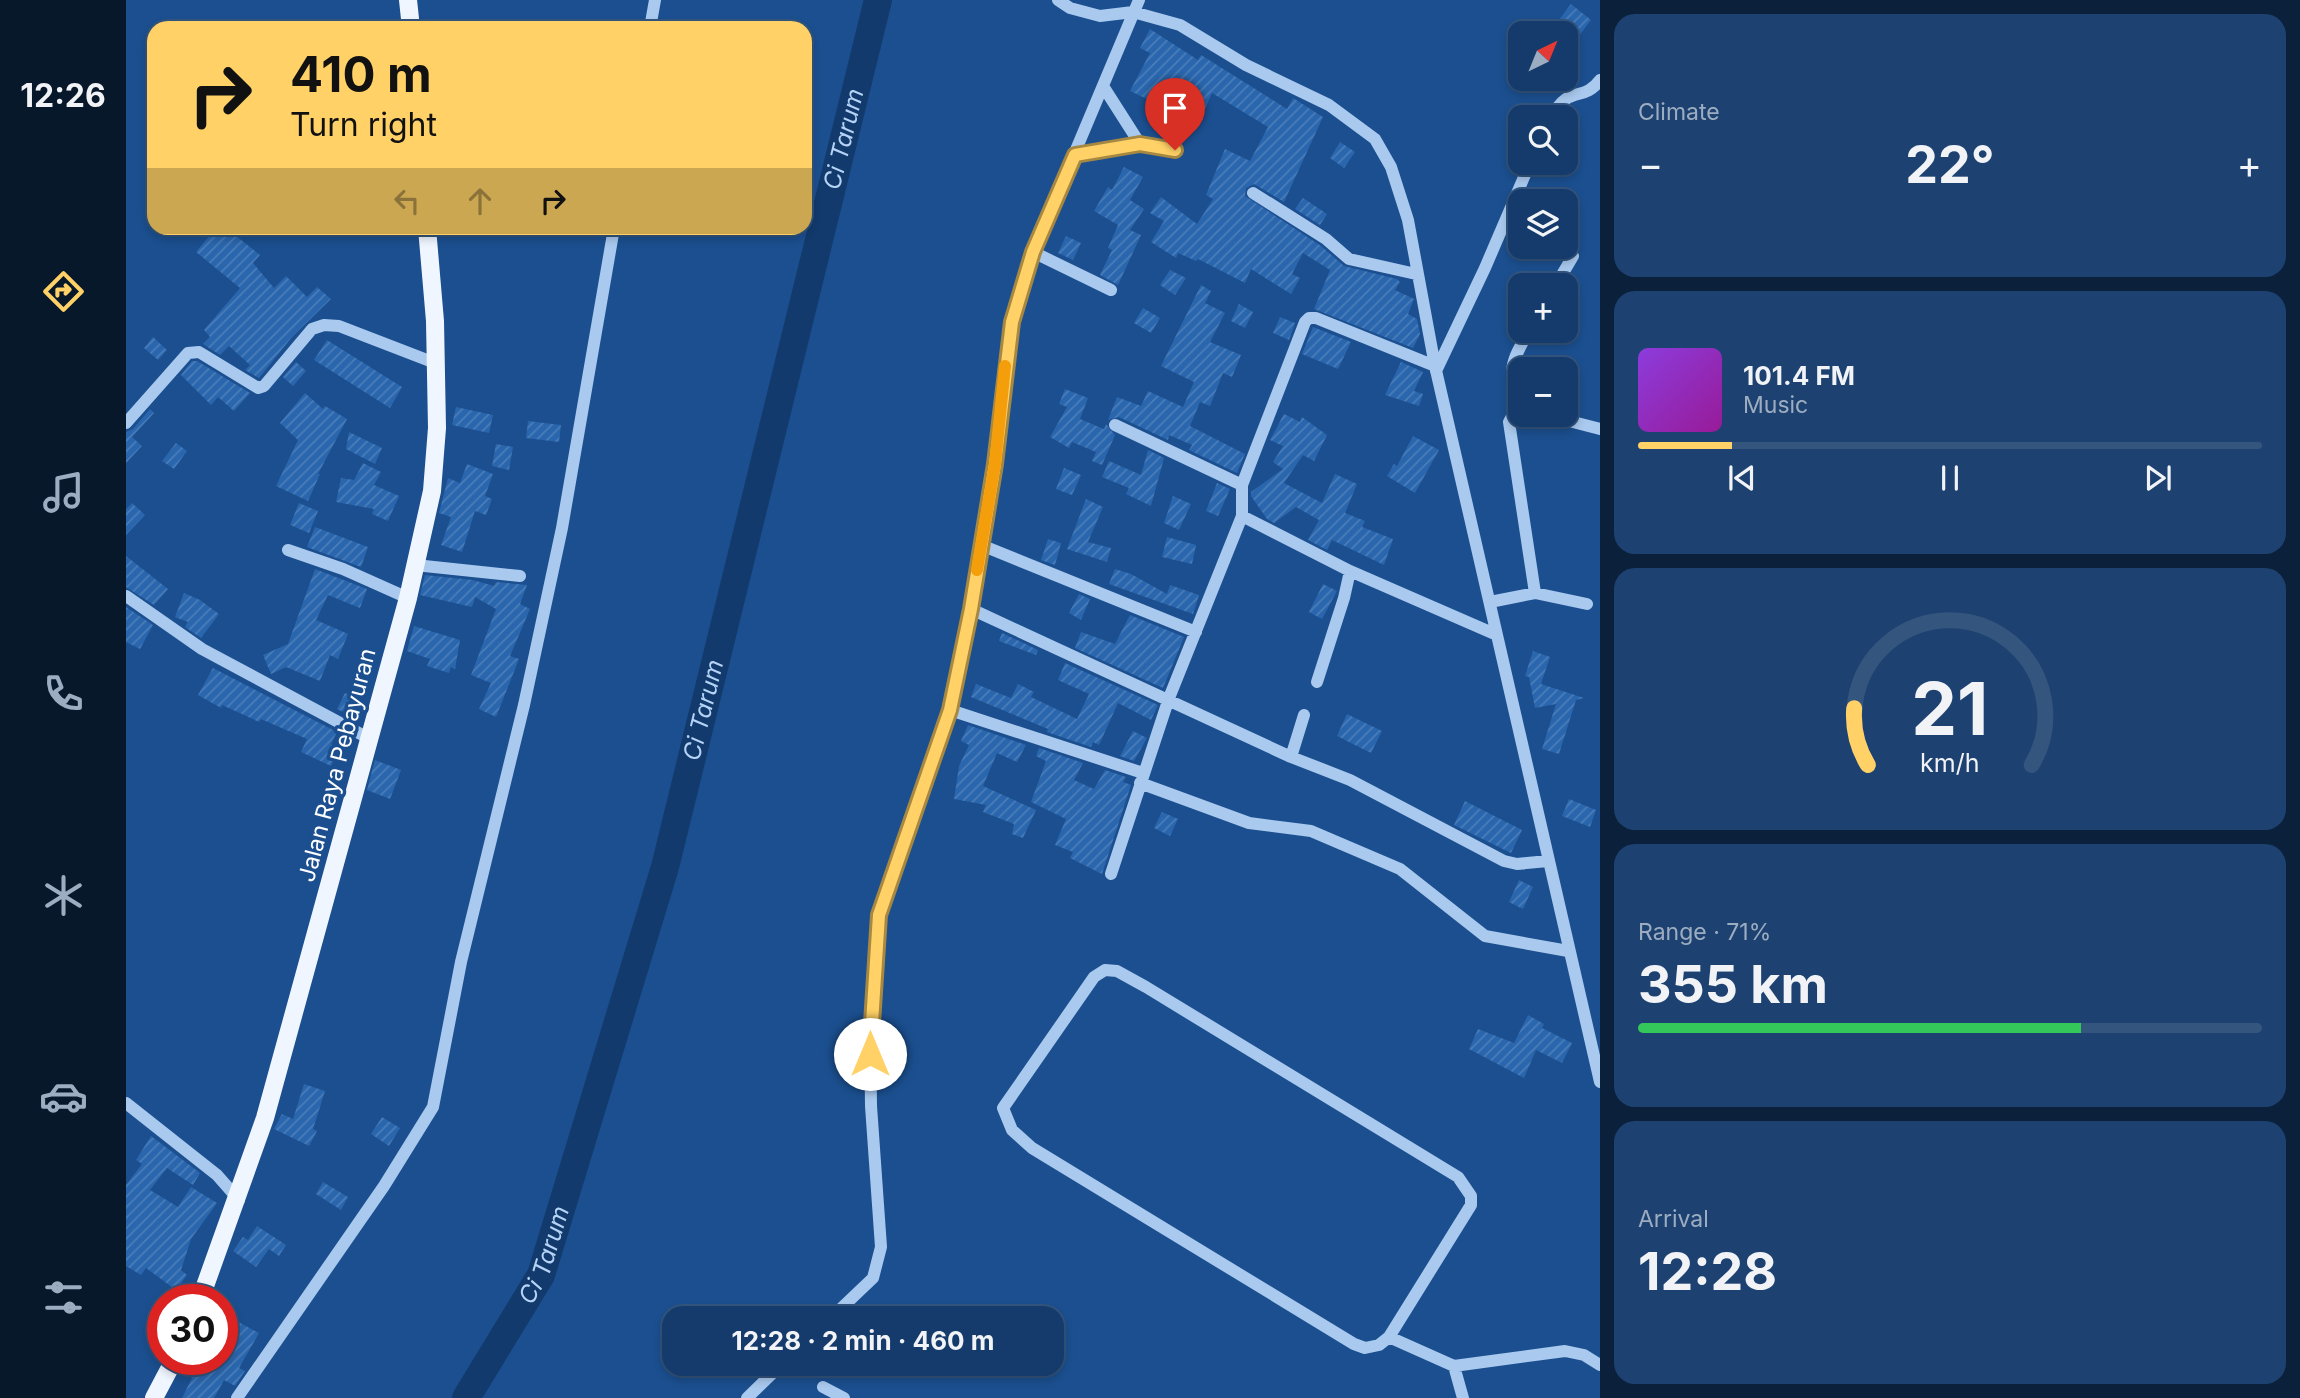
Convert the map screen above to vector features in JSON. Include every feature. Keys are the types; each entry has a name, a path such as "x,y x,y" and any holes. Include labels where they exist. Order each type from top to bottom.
{"main road":[{"path":"408,0 410,21"},
{"name":"Jalan Raya Pebayuran","path":"206,1284 239,1200 265,1118 408,598 432,491 437,428 435,321 429,235"},
{"path":"154,1398 166,1375"}],"street":[{"path":"651,21 654,0"},
{"path":"1058,0 1070,8 1100,16 1136,6 1180,25 1247,65 1329,105 1375,139 1391,167 1408,220 1416,274 1436,368 1600,1082"},
{"path":"844,1306 873,1278 881,1247 871,1106 870,1029 879,915 950,710 971,609 1012,322 1033,252 1136,6"},
{"path":"1558,105 1569,95 1588,92 1600,79"},
{"path":"1103,86 1140,144"},
{"path":"1075,155 1140,144 1175,150"},
{"path":"1436,368 1485,268 1525,175"},
{"path":"1253,193 1326,239 1349,259 1416,274"},
{"path":"237,1398 384,1186 433,1107 461,962 524,705 562,528 613,235"},
{"path":"1033,252 1111,290"},
{"path":"1111,874 1169,698 1242,516 1242,485 1308,318 1436,368"},
{"path":"126,423 188,353 200,352 258,387 264,386 312,329 324,325 339,326 435,363"},
{"path":"1578,423 1600,429"},
{"path":"1115,425 1242,485"},
{"path":"1510,427 1535,593"},
{"path":"1242,516 1350,571 1497,635"},
{"path":"981,545 1196,632"},
{"path":"288,550 343,569 408,598"},
{"path":"415,565 520,576"},
{"path":"1317,682 1345,598 1350,571"},
{"path":"1490,601 1535,593 1587,604"},
{"path":"126,596 202,649 370,739"},
{"path":"971,609 1292,757 1350,780 1504,861 1517,864 1548,860"},
{"path":"950,710 1141,778 1249,823 1311,831 1400,869 1485,936 1568,951"},
{"path":"1292,757 1304,715"},
{"path":"1105,970 1117,971 1458,1177 1467,1188 1471,1205 1389,1337 1379,1345 1365,1348 1354,1344 1075,1176 1012,1130 1003,1108 1094,977 1105,970"},
{"path":"126,1103 217,1175 239,1200"},
{"path":"1389,1337 1454,1366 1565,1351 1584,1355 1600,1365"},
{"path":"1454,1366 1463,1398"},
{"path":"747,1398 770,1376"},
{"path":"823,1387 844,1398"}],"building":[{"path":"1571,4 1591,20 1578,37 1578,21 1558,21"},
{"path":"1150,29 1198,60 1201,55 1287,109 1293,98 1323,117 1284,202 1254,184 1246,188 1245,196 1321,246 1344,266 1397,279 1400,282 1395,290 1414,299 1408,314 1417,319 1420,334 1413,348 1314,309 1330,270 1303,253 1292,274 1300,278 1291,294 1251,269 1245,283 1198,259 1196,261 1178,253 1176,258 1151,242 1164,221 1150,213 1161,197 1197,224 1213,199 1206,195 1225,149 1250,161 1268,127 1212,93 1198,124 1192,121 1180,142 1166,139 1179,114 1130,91 1150,53 1140,48"},
{"path":"1340,142 1355,152 1344,168 1330,158"},
{"path":"1124,167 1143,177 1130,200 1144,209 1130,230 1141,235 1118,285 1100,275 1112,250 1108,248 1118,225 1094,211 1108,187 1112,190"},
{"path":"1303,198 1327,214 1320,225 1295,209"},
{"path":"210,235 235,235 260,255 253,263 274,288 286,276 307,297 317,287 331,299 292,337 259,378 245,370 250,365 229,346 220,355 203,344 210,337 204,330 240,288 196,252"},
{"path":"1066,236 1081,243 1073,260 1058,253"},
{"path":"1170,270 1186,278 1175,295 1160,285"},
{"path":"1201,285 1211,291 1205,303 1225,313 1210,342 1241,355 1232,377 1223,373 1210,406 1200,402 1190,426 1245,454 1237,473 1189,450 1192,445 1169,435 1168,440 1119,417 1108,420 1117,397 1141,406 1148,391 1183,407 1194,382 1161,366"},
{"path":"1239,304 1253,312 1245,328 1231,321"},
{"path":"1143,308 1160,318 1151,333 1134,323"},
{"path":"1280,317 1295,323 1289,340 1273,333"},
{"path":"1313,327 1351,342 1338,369 1302,354"},
{"path":"153,337 167,350 158,360 144,348"},
{"path":"327,340 402,387 390,408 314,360"},
{"path":"192,361 197,361 250,393 234,411 218,397 211,405 181,375"},
{"path":"296,362 306,371 293,386 283,377"},
{"path":"1401,362 1423,372 1414,391 1423,394 1419,406 1385,395"},
{"path":"1065,389 1088,398 1080,419 1104,429 1106,424 1115,435 1102,465 1092,461 1096,452 1072,442 1069,448 1050,437 1067,407 1059,404"},
{"path":"305,393 323,409 325,406 347,419 318,474 308,501 276,486 298,440 280,423"},
{"path":"456,407 493,415 489,433 452,425"},
{"path":"150,409 154,413 132,437 142,446 126,463 126,432 133,429"},
{"path":"1284,414 1300,422 1302,417 1327,435 1314,461 1303,455 1284,483 1322,503 1335,474 1357,484 1345,513 1365,521 1362,527 1393,539 1384,565 1332,540 1327,550 1308,540 1319,520 1296,507 1274,523 1267,519 1251,496 1251,492 1283,469 1273,462 1283,446 1270,440"},
{"path":"528,421 561,425 559,442 526,438"},
{"path":"349,432 382,448 375,464 346,449"},
{"path":"1413,436 1439,450 1415,493 1387,476 1394,464 1397,466"},
{"path":"176,443 187,451 174,469 162,461"},
{"path":"496,444 513,447 509,470 492,466"},
{"path":"1148,450 1164,458 1151,506 1126,494 1129,488 1102,477 1109,461 1141,475"},
{"path":"363,463 381,472 374,485 399,496 388,521 372,514 374,509 336,502 341,478 354,480"},
{"path":"467,464 493,474 485,496 492,499 486,515 475,511 462,552 441,545 451,517 439,513 448,478 460,483"},
{"path":"1064,468 1081,475 1072,495 1056,489"},
{"path":"1217,483 1230,489 1218,516 1206,511"},
{"path":"1173,496 1191,504 1179,530 1164,523"},
{"path":"1086,499 1103,507 1088,542 1111,548 1107,562 1067,549"},
{"path":"132,503 145,515 126,535 126,509"},
{"path":"299,503 318,511 309,533 290,525"},
{"path":"315,527 368,547 361,567 307,547"},
{"path":"1167,537 1196,545 1192,564 1162,557"},
{"path":"1048,539 1061,543 1055,565 1041,560"},
{"path":"126,556 168,589 154,605 126,587"},
{"path":"315,569 367,589 360,608 328,595 316,620 348,634 338,659 330,655 320,681 286,667 271,674 263,655 288,644"},
{"path":"1115,569 1131,574 1167,594 1170,585 1199,595 1193,614 1109,584"},
{"path":"425,575 473,580 494,586 496,582 527,585 520,604 530,609 510,656 519,659 496,717 479,709 491,683 471,675 496,609 475,597 472,607 420,595"},
{"path":"1323,584 1337,591 1322,619 1309,612"},
{"path":"184,593 200,600 219,614 201,638 185,627 188,622 175,617"},
{"path":"1079,594 1090,599 1081,620 1069,613"},
{"path":"126,607 153,625 140,649 126,642"},
{"path":"1130,615 1184,637 1163,688 1075,648 1081,632 1115,644"},
{"path":"414,626 460,640 455,669 451,667 449,673 427,666 430,659 407,651"},
{"path":"1002,633 1038,650 1036,655 999,641"},
{"path":"1533,651 1550,657 1541,684 1584,698 1576,700 1559,754 1542,749 1556,704 1535,708 1529,677 1525,676"},
{"path":"1065,663 1158,705 1151,720 1118,703 1099,745 1093,742 1091,747 1047,732 1048,729 971,697 976,684 1011,698 1018,684 1034,692 1031,697 1077,719 1089,694 1058,680"},
{"path":"213,668 337,732 331,744 339,748 331,766 301,752 307,739 261,719 259,722 222,705 221,708 198,695"},
{"path":"345,693 363,702 355,718 337,709"},
{"path":"1347,714 1382,731 1371,753 1337,736"},
{"path":"968,725 1026,745 1017,762 997,753 983,786 1036,810 1023,838 1012,834 1014,824 983,812 986,805 954,799 959,766 969,745 961,741"},
{"path":"1133,731 1147,738 1134,761 1120,756"},
{"path":"1039,748 1083,763 1074,780 1094,789 1105,770 1126,777 1123,782 1131,785 1102,874 1070,858 1073,852 1055,845 1066,819 1031,802 1046,761 1036,756"},
{"path":"375,760 401,770 390,799 367,790"},
{"path":"1569,799 1596,810 1590,827 1562,816"},
{"path":"1465,801 1522,830 1511,853 1454,825"},
{"path":"1162,812 1178,819 1170,836 1154,828"},
{"path":"1519,880 1533,887 1523,909 1509,902"},
{"path":"1528,1015 1544,1024 1542,1028 1572,1043 1562,1063 1536,1050 1524,1078 1469,1049 1478,1029 1514,1043"},
{"path":"304,1084 325,1091 313,1129 317,1131 309,1146 274,1129 282,1114 293,1119"},
{"path":"382,1117 400,1128 389,1146 371,1134"},
{"path":"151,1136 200,1173 193,1185 167,1168 150,1190 178,1207 191,1187 217,1203 191,1239 181,1270 187,1275 180,1284 168,1284 146,1268 141,1275 126,1266 126,1185 142,1164 136,1160"},
{"path":"323,1182 348,1197 341,1210 316,1194"},
{"path":"257,1226 286,1245 279,1256 269,1249 256,1267 233,1251 243,1237 248,1240"},
{"path":"238,1322 259,1333 239,1368 245,1371 235,1386 224,1380 214,1398 182,1398 192,1378 187,1375 238,1375"}],"waterway":[{"name":"Ci Tarum","path":"466,1398 541,1275 665,867 878,0"}],"slow traffic":[{"path":"977,570 995,464 1005,366"}],"route":[{"path":"870,1054 879,915 950,710 971,609 995,464 1012,322 1033,252 1075,155 1140,144 1175,150"}]}
